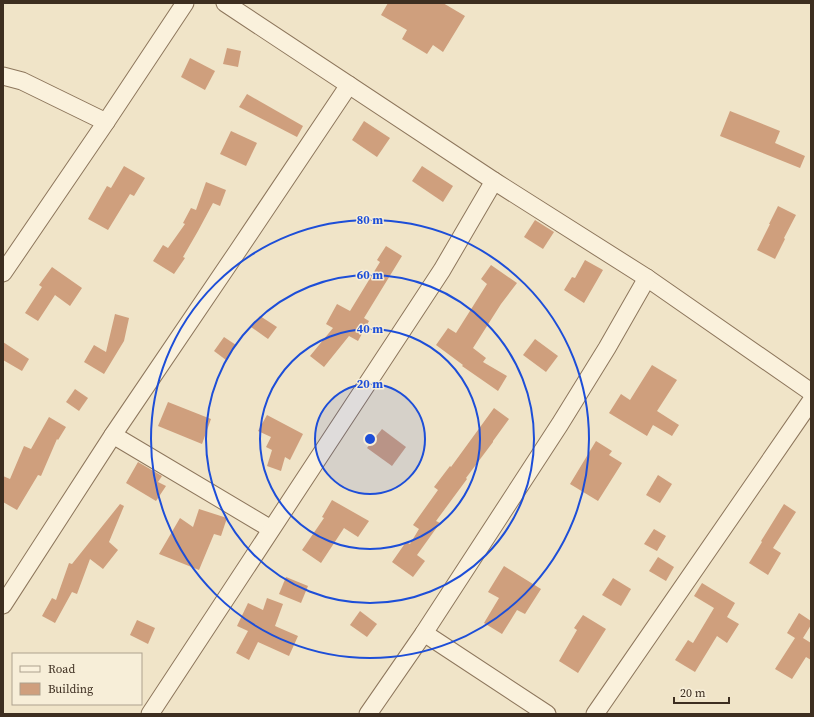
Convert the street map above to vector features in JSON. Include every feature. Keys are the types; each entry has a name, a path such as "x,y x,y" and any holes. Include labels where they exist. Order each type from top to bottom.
{"street":[{"path":"3,273 185,3"},
{"path":"225,3 494,181 647,278 811,392"},
{"path":"3,76 22,82 106,122"},
{"path":"3,605 113,435 349,85"},
{"path":"150,714 442,270 494,181"},
{"path":"368,714 424,633 560,424 607,348 647,278"},
{"path":"595,714 811,401"},
{"path":"113,435 271,529"},
{"path":"424,633 547,714"}],"building":[{"path":"388,3 443,3 465,16 443,52 433,45 427,54 402,39 407,30 381,15"},
{"path":"227,48 241,51 238,67 223,64"},
{"path":"190,58 215,71 205,90 181,77"},
{"path":"247,94 303,126 297,137 239,107"},
{"path":"730,111 780,131 775,143 805,156 800,168 720,136"},
{"path":"364,121 390,138 377,157 352,140"},
{"path":"231,131 257,143 246,166 220,154"},
{"path":"124,166 145,178 134,196 130,194 108,230 88,219 107,186 111,188"},
{"path":"422,166 453,186 443,202 412,181"},
{"path":"206,182 226,190 220,206 213,203 183,257 185,258 174,274 153,261 163,245 168,248 185,224 183,223 191,208 196,210"},
{"path":"778,206 796,215 775,259 757,250"},
{"path":"535,220 554,232 543,249 524,237"},
{"path":"386,246 402,256 364,318 369,321 358,341 349,336 324,367 310,356 333,328 326,324 337,304 350,311 380,262 377,260"},
{"path":"585,260 603,270 584,303 564,290 572,277 575,278"},
{"path":"491,265 517,283 501,304 473,348 486,358 483,362 507,376 498,391 462,366 463,365 436,345 448,328 456,333 487,284 481,279"},
{"path":"52,267 82,288 70,306 55,295 38,321 25,313 42,287 39,285"},
{"path":"115,314 129,318 124,341 104,374 84,362 94,345 106,352"},
{"path":"260,316 277,327 268,339 251,327"},
{"path":"224,337 236,345 226,360 214,351"},
{"path":"535,339 558,356 546,372 523,355"},
{"path":"3,342 29,359 22,371 3,360"},
{"path":"652,365 677,380 657,411 679,425 672,436 653,425 647,436 609,413 621,394 630,400"},
{"path":"75,389 88,398 79,411 66,402"},
{"path":"168,402 211,419 202,444 158,426"},
{"path":"494,408 509,419 436,521 440,523 417,555 425,561 413,577 392,562 406,542 410,544 419,529 413,525 438,490 434,487 450,466 451,467"},
{"path":"267,415 303,434 290,460 285,457 281,471 267,466 272,450 266,447 271,437 258,431"},
{"path":"49,417 66,427 58,440 57,439 41,476 38,475 17,510 3,502 3,476 10,479 24,446 31,449"},
{"path":"382,429 406,447 392,466 367,448"},
{"path":"596,441 612,451 609,455 622,463 598,501 570,484"},
{"path":"138,462 162,476 158,482 166,486 156,501 126,483"},
{"path":"658,475 672,484 660,503 646,495"},
{"path":"332,500 369,521 358,537 344,528 321,563 302,550 324,518 322,517"},
{"path":"120,504 124,506 109,542 118,550 103,569 90,559 77,594 72,592 55,623 42,616 52,598 56,600 69,563 72,564"},
{"path":"784,504 796,512 773,548 781,553 768,575 749,563"},
{"path":"199,509 227,518 221,536 214,534 199,570 159,554 180,518 193,527"},
{"path":"654,529 666,536 657,551 644,544"},
{"path":"658,557 674,567 666,581 649,571"},
{"path":"504,566 541,589 525,614 517,610 502,634 484,623 499,598 488,592"},
{"path":"286,577 308,586 301,603 279,594"},
{"path":"613,578 631,589 621,606 602,595"},
{"path":"702,583 735,603 727,617 739,624 727,643 717,636 695,672 675,660 688,640 693,643 714,608 694,596"},
{"path":"267,598 283,604 275,626 298,636 289,656 258,642 249,660 236,653 248,631 237,626 248,603 263,610"},
{"path":"360,611 377,624 367,637 350,625"},
{"path":"799,613 811,621 811,625 803,638 811,643 811,660 806,657 792,679 775,669 795,638 787,633"},
{"path":"583,615 606,629 578,673 559,661 577,630 574,628"},
{"path":"137,620 155,628 148,644 130,635"}]}
